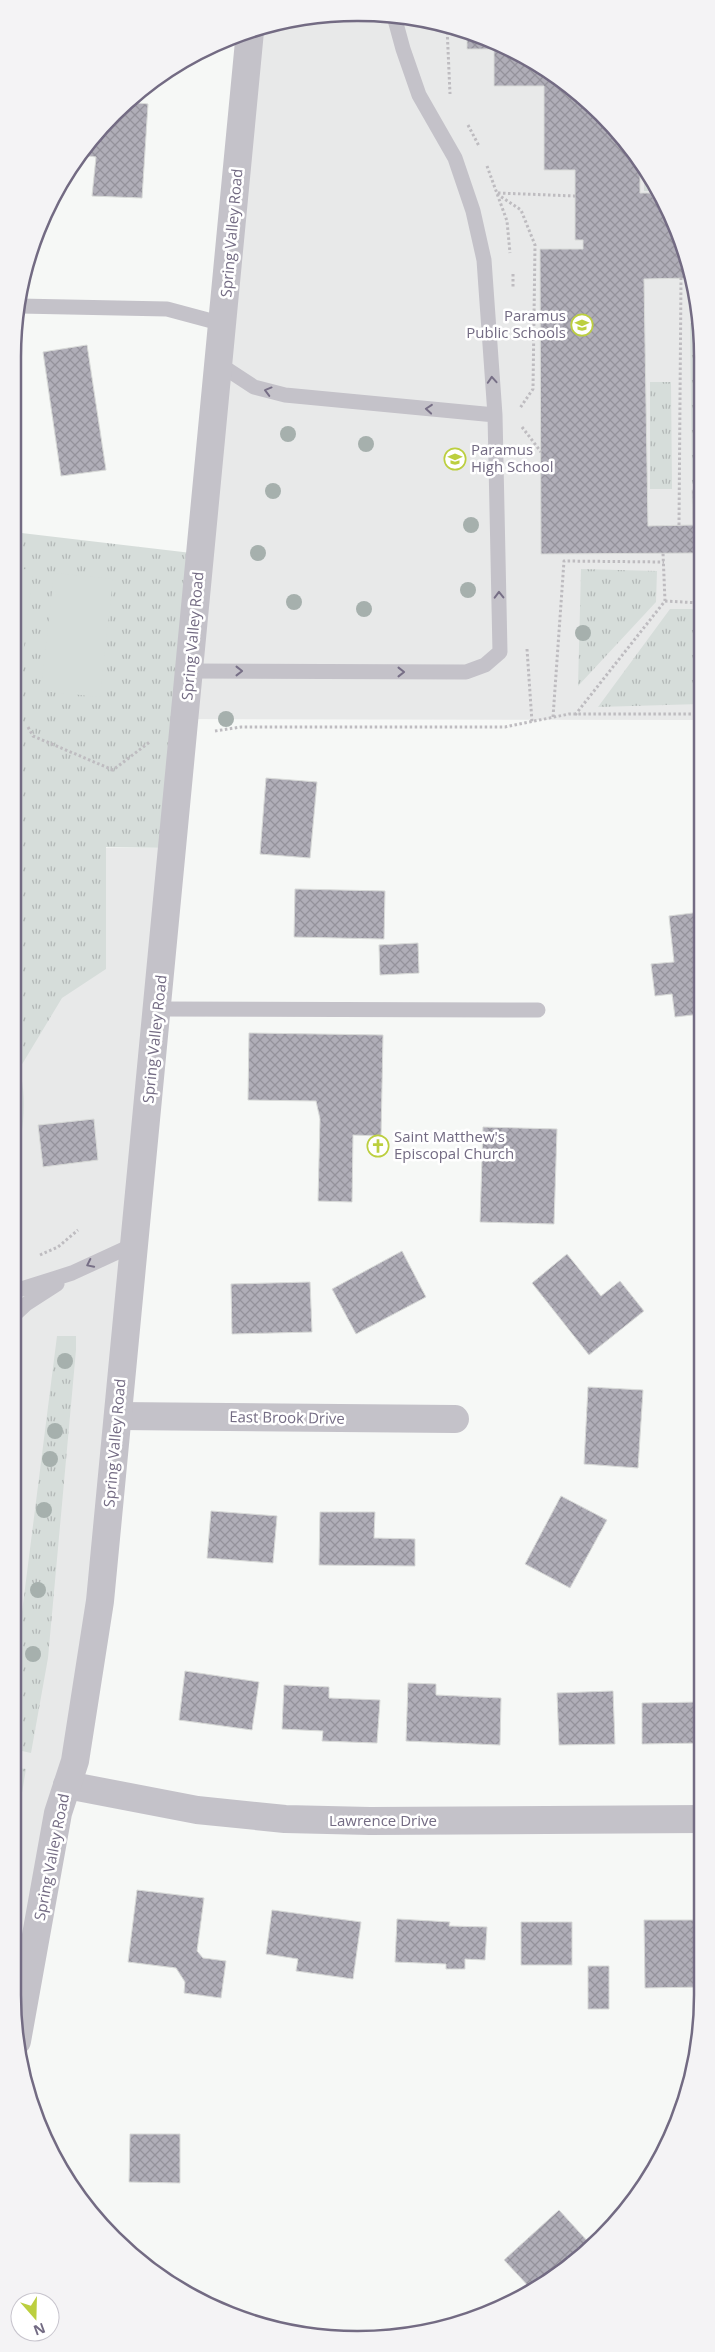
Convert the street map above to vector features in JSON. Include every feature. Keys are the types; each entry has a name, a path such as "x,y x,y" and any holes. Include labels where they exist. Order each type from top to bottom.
{"street":[{"name":"Spring Valley Road","path":"22,2015 58,1813 75,1761 92,1659 158,1009 249,39"},
{"name":"East Brook Drive","path":"118,1416 455,1419"},
{"name":"Lawrence Drive","path":"67,1785 197,1810 285,1819 370,1822 694,1819"}],"lane":[{"path":"190,671 466,672 485,665 500,652 495,415 484,260 473,211 455,158 419,95 396,24"},
{"path":"25,306 167,309 223,324"},
{"path":"219,364 254,387 285,395 495,415"},
{"path":"158,1009 538,1010"},
{"path":"21,1289 72,1273 134,1244"},
{"path":"21,1309 72,1273"},
{"path":"21,1983 26,1994"}],"path":[{"path":"518,410 533,389 535,245 521,210 497,193 575,196"},
{"path":"679,525 681,278"},
{"path":"519,424 541,452"},
{"path":"575,715 665,601 663,553"},
{"path":"553,718 564,561 664,562"},
{"path":"665,601 694,603"},
{"path":"28,727 33,736 113,770 151,741 162,730 218,731 241,727 505,727 575,715 694,714"},
{"path":"31,1259 58,1247 78,1230"}],"shaded area":[{"name":"Paramus High School","path":"358,21 401,24 466,39 526,66 579,105 624,153 649,189 659,209 676,249 682,270 691,314 694,358 694,720 185,719 249,39 314,24"},
{"path":"21,847 172,848 100,1601 21,1954"}],"green space":[{"path":"644,182 650,191 644,191"},
{"path":"690,323 692,323 694,358 694,484 692,484"},
{"path":"650,382 671,382 672,489 650,489"},
{"path":"21,533 200,554 172,848 106,847 106,969 62,998 21,1066"},
{"path":"21,569 33,570 21,672"},
{"path":"581,569 657,571 656,602 578,686"},
{"path":"54,573 113,579 100,697 41,691"},
{"path":"670,609 694,609 694,704 598,707"},
{"path":"21,1075 24,1095 21,1137"},
{"path":"57,1336 76,1336 48,1658 31,1753 21,1751 21,1620"},
{"path":"21,1768 26,1769 21,1799"}],"building":[{"path":"467,39 490,49 467,49"},
{"path":"494,51 526,66 562,91 595,120 624,153 640,176 640,193 650,193 668,229 684,278 644,279 648,526 693,525 692,490 694,490 694,553 541,554 540,249 583,249 583,240 575,240 575,170 544,170 544,86 494,86"},
{"path":"138,103 148,104 142,198 92,196 96,157 89,156 120,120"},
{"path":"87,345 106,470 61,476 43,352"},
{"path":"266,778 317,782 310,858 260,854"},
{"path":"295,889 385,891 384,939 294,937"},
{"path":"694,913 694,1015 675,1017 672,994 655,996 651,964 674,962 669,916"},
{"path":"418,943 419,973 380,975 379,945"},
{"path":"249,1033 383,1035 381,1136 353,1135 352,1202 318,1201 320,1119 316,1101 248,1100"},
{"path":"94,1119 98,1160 43,1167 38,1125"},
{"path":"483,1127 557,1129 554,1224 480,1222"},
{"path":"402,1251 426,1297 356,1334 332,1289"},
{"path":"567,1254 601,1296 620,1281 644,1311 589,1355 532,1283"},
{"path":"310,1282 312,1332 232,1334 231,1284"},
{"path":"588,1387 643,1390 638,1468 584,1464"},
{"path":"561,1496 607,1520 570,1588 525,1564"},
{"path":"211,1511 277,1516 273,1563 207,1558"},
{"path":"320,1512 375,1512 374,1538 415,1539 415,1566 319,1565"},
{"path":"185,1671 259,1682 252,1730 179,1720"},
{"path":"408,1683 436,1684 436,1695 501,1698 500,1745 406,1741"},
{"path":"284,1685 329,1687 329,1698 380,1700 377,1743 322,1741 323,1731 282,1729"},
{"path":"613,1691 615,1744 559,1745 557,1693"},
{"path":"694,1702 694,1743 642,1744 642,1703"},
{"path":"137,1890 204,1898 197,1951 203,1958 226,1961 221,1998 184,1993 185,1982 176,1968 128,1962"},
{"path":"272,1910 361,1922 353,1979 296,1971 298,1959 266,1954"},
{"path":"397,1919 450,1922 449,1926 487,1927 485,1960 465,1959 465,1969 446,1969 446,1964 395,1962"},
{"path":"644,1920 694,1920 694,1987 645,1988"},
{"path":"521,1922 572,1922 572,1965 521,1965"},
{"path":"588,1966 609,1966 609,2009 588,2009"},
{"path":"130,2134 180,2134 180,2183 129,2182"},
{"path":"559,2210 586,2240 562,2261 527,2285 504,2260"}],"place":[{"name":"Paramus Public Schools","path":"582,325"},
{"name":"Paramus High School","path":"455,459"},
{"name":"Saint Matthew's Episcopal Church","path":"378,1146"}]}
